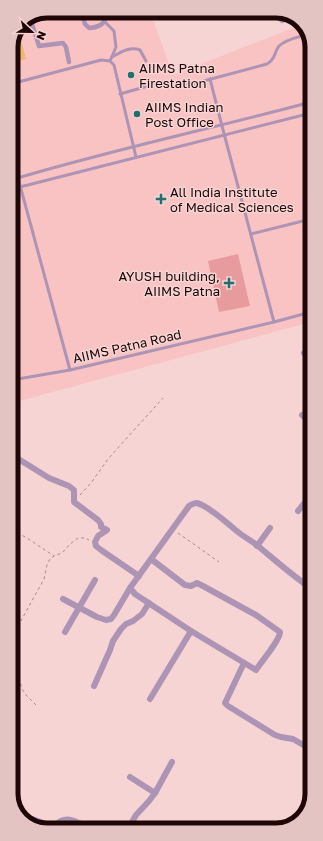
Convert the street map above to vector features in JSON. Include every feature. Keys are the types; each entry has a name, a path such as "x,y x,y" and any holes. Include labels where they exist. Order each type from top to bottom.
{"street":[{"path":"83,18 85,24 89,28 95,28 102,24 106,18"},
{"path":"31,22 39,46 62,43 66,47 69,62"},
{"path":"302,415 305,418"},
{"path":"18,459 49,478 69,486 74,490 74,502 98,520 101,527 107,530 98,536 95,542 96,546 139,576"},
{"path":"63,599 102,619 110,619 130,588 189,506 193,503 202,505 219,516 236,531 305,584"},
{"path":"298,511 305,503"},
{"path":"257,546 270,528"},
{"path":"130,588 135,594 191,631 256,670 280,635 280,632 256,615 197,583 191,586 185,585 151,559"},
{"path":"65,632 95,580"},
{"path":"94,686 120,629 142,614 149,603"},
{"path":"150,699 191,631"},
{"path":"244,663 225,703 275,735 293,739 305,746"},
{"path":"132,823 136,815 155,793 172,762"},
{"path":"130,777 155,793"},
{"path":"57,823 67,819 79,823"}],"lane":[{"path":"104,21 114,31 116,47 110,61"},
{"path":"120,94 162,82 196,83 267,64 271,62 280,45 303,36"},
{"path":"112,57 128,49 135,48 140,50 146,61"},
{"path":"18,82 101,60 110,61 114,65 117,74 120,94 136,157"},
{"path":"69,62 71,68"},
{"path":"210,79 274,322"},
{"path":"18,178 133,146 222,126 304,104"},
{"path":"20,187 305,115"},
{"name":"AIIMS Patna Road","path":"18,178 70,370 305,314"},
{"path":"251,234 305,220"},
{"path":"18,379 70,370"}],"path":[{"path":"74,502 91,483 108,459 163,398"},
{"path":"173,529 219,562"},
{"path":"18,533 54,556"},
{"path":"18,626 44,579 50,559 62,553 78,538 85,538 95,542"},
{"path":"18,677 22,689 30,700 37,706"}],"shaded area":[{"name":"All India Institute of Medical Sciences","path":"47,18 153,18 173,75 297,26 303,36 305,47 305,324 18,401 18,45 21,34 28,25 36,20"},
{"path":"20,36 26,59 18,61 18,45"}],"building":[{"path":"238,254 250,306 219,312 208,261"}],"place":[{"name":"AIIMS Patna Firestation","path":"131,75"},
{"name":"AIIMS Indian Post Office","path":"137,114"},
{"name":"All India Institute of Medical Sciences","path":"161,199"},
{"name":"AYUSH building, AIIMS Patna","path":"229,283"}]}
